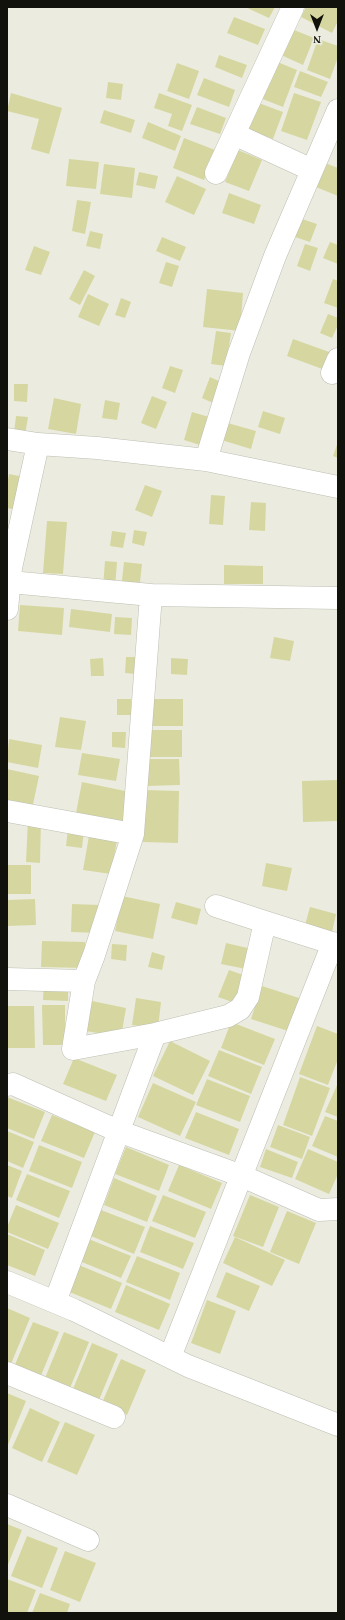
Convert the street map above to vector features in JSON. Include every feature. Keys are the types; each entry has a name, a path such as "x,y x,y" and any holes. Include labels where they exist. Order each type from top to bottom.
{"street":[{"path":"216,174 293,7"},
{"path":"206,460 239,353 275,256 338,110"},
{"path":"234,134 312,170"},
{"path":"7,439 38,444 206,460 338,487"},
{"path":"7,609 9,572 38,444"},
{"path":"9,572 151,595 338,598"},
{"path":"151,595 133,834 94,955 84,981 73,1049 155,1034 228,1016 240,1009 248,997 265,922"},
{"path":"7,811 133,834"},
{"path":"170,1357 336,944 216,906"},
{"path":"7,979 84,981"},
{"path":"55,1302 155,1034"},
{"path":"7,1085 13,1084 118,1131 242,1176 319,1210 338,1209"},
{"path":"7,1282 74,1310 188,1366 338,1425"},
{"path":"7,1373 114,1417"},
{"path":"7,1505 88,1540"}],"building":[{"path":"245,7 275,7 269,18"},
{"path":"306,7 338,7 338,21 332,33 301,17"},
{"path":"234,17 265,29 258,45 227,33"},
{"path":"289,28 314,38 303,65 279,54"},
{"path":"318,39 338,46 338,57 330,79 307,70"},
{"path":"219,55 247,65 242,78 215,67"},
{"path":"275,61 297,70 283,107 260,98"},
{"path":"177,63 199,71 189,99 167,91"},
{"path":"300,71 328,82 321,97 294,87"},
{"path":"204,78 235,90 229,107 197,95"},
{"path":"108,82 123,84 121,100 106,98"},
{"path":"11,93 62,108 49,154 31,149 39,119 7,111"},
{"path":"159,93 192,105 182,131 168,126 172,114 154,108"},
{"path":"294,93 321,102 307,140 281,131"},
{"path":"256,102 283,112 273,139 247,129"},
{"path":"197,107 226,118 220,134 190,124"},
{"path":"104,110 135,120 131,133 100,123"},
{"path":"148,122 181,136 175,151 142,138"},
{"path":"184,138 215,150 204,180 173,168"},
{"path":"238,150 262,160 249,191 225,182"},
{"path":"69,159 99,162 96,189 66,186"},
{"path":"325,163 338,168 338,196 316,187"},
{"path":"104,164 135,168 132,198 100,194"},
{"path":"139,172 158,176 155,189 136,185"},
{"path":"177,176 206,189 194,215 165,202"},
{"path":"229,193 261,205 254,224 222,213"},
{"path":"77,200 91,202 85,234 72,231"},
{"path":"299,218 317,224 310,242 292,236"},
{"path":"90,231 103,234 100,249 86,246"},
{"path":"162,237 186,247 180,261 156,251"},
{"path":"330,242 338,245 338,264 323,258"},
{"path":"305,244 318,248 310,271 297,266"},
{"path":"34,246 50,252 41,275 25,270"},
{"path":"166,262 179,266 172,287 159,283"},
{"path":"84,270 95,276 80,305 69,299"},
{"path":"333,279 338,281 338,308 324,303"},
{"path":"207,289 243,293 240,331 203,327"},
{"path":"88,294 109,304 99,326 78,317"},
{"path":"121,298 131,302 125,318 115,315"},
{"path":"328,314 338,318 338,325 332,338 320,333"},
{"path":"216,331 231,333 226,366 211,364"},
{"path":"293,339 332,353 325,370 287,356"},
{"path":"170,366 183,370 175,393 162,388"},
{"path":"210,377 221,382 213,403 202,398"},
{"path":"14,384 28,384 27,402 14,401"},
{"path":"152,396 167,402 156,429 141,423"},
{"path":"54,398 81,404 76,434 48,429"},
{"path":"105,400 120,403 117,420 102,418"},
{"path":"263,411 285,418 280,434 258,427"},
{"path":"192,412 209,417 200,445 184,440"},
{"path":"16,416 28,417 25,435 14,433"},
{"path":"224,422 256,431 251,449 218,439"},
{"path":"338,442 338,458 333,456"},
{"path":"9,474 24,477 17,510 7,508 7,485"},
{"path":"145,485 162,491 152,517 135,510"},
{"path":"211,495 225,496 223,525 209,524"},
{"path":"251,502 266,503 265,531 249,530"},
{"path":"47,521 67,522 63,574 43,573"},
{"path":"134,530 147,532 144,546 132,543"},
{"path":"112,531 126,533 123,548 110,546"},
{"path":"105,561 117,562 115,588 103,587"},
{"path":"124,562 142,564 139,591 121,589"},
{"path":"224,565 263,566 263,584 224,584"},
{"path":"20,605 64,608 62,635 18,631"},
{"path":"71,609 112,614 110,632 69,627"},
{"path":"115,617 132,618 131,635 114,634"},
{"path":"274,637 294,641 290,661 270,658"},
{"path":"126,657 137,657 136,674 125,673"},
{"path":"103,658 104,676 91,676 90,659"},
{"path":"171,658 188,659 187,675 171,674"},
{"path":"117,699 131,699 131,715 117,715"},
{"path":"146,699 183,699 183,726 146,726"},
{"path":"60,717 86,721 81,750 55,747"},
{"path":"146,730 182,730 182,757 146,757"},
{"path":"112,732 126,732 125,748 112,747"},
{"path":"9,739 42,745 38,768 7,762"},
{"path":"82,753 120,759 116,781 78,775"},
{"path":"147,759 179,759 180,785 147,786"},
{"path":"7,769 39,776 32,809 7,803"},
{"path":"338,780 338,821 303,822 302,781"},
{"path":"82,782 130,792 123,828 75,818"},
{"path":"144,790 179,791 178,843 143,842"},
{"path":"28,819 41,819 40,863 26,862"},
{"path":"68,829 84,830 82,848 66,846"},
{"path":"89,836 117,840 111,874 83,870"},
{"path":"266,863 292,868 287,891 262,886"},
{"path":"7,865 31,865 31,894 7,894"},
{"path":"122,896 160,904 153,939 115,931"},
{"path":"35,899 36,925 7,926 7,900"},
{"path":"176,902 201,909 197,925 171,918"},
{"path":"72,904 101,905 100,933 71,932"},
{"path":"310,907 336,914 332,932 305,925"},
{"path":"42,941 85,942 85,968 41,967"},
{"path":"226,943 256,950 251,970 221,964"},
{"path":"112,944 127,945 126,961 111,959"},
{"path":"152,952 165,956 162,970 148,967"},
{"path":"229,970 249,977 238,1004 218,997"},
{"path":"44,982 68,983 68,1001 43,1000"},
{"path":"262,986 302,999 291,1032 251,1019"},
{"path":"136,998 161,1002 158,1028 132,1025"},
{"path":"92,1001 126,1008 121,1037 86,1031"},
{"path":"42,1005 65,1005 65,1045 43,1045"},
{"path":"7,1006 34,1006 35,1048 7,1048"},
{"path":"231,1022 275,1039 264,1065 221,1048"},
{"path":"317,1026 338,1034 338,1059 328,1085 299,1074"},
{"path":"170,1041 210,1061 193,1095 153,1076"},
{"path":"219,1050 262,1067 251,1094 208,1076"},
{"path":"74,1058 117,1075 106,1101 63,1084"},
{"path":"300,1077 330,1088 312,1136 283,1125"},
{"path":"207,1079 250,1096 240,1122 196,1105"},
{"path":"153,1083 196,1102 180,1136 138,1117"},
{"path":"338,1083 338,1117 325,1112"},
{"path":"7,1097 45,1112 34,1139 7,1128"},
{"path":"196,1112 239,1129 229,1155 185,1138"},
{"path":"52,1115 95,1132 84,1158 41,1141"},
{"path":"325,1116 338,1121 338,1157 312,1146"},
{"path":"278,1125 310,1137 302,1159 270,1147"},
{"path":"7,1131 34,1142 23,1168 7,1161"},
{"path":"39,1145 82,1162 72,1188 29,1171"},
{"path":"126,1147 169,1165 159,1191 115,1174"},
{"path":"266,1149 298,1162 292,1178 260,1167"},
{"path":"308,1149 338,1162 338,1174 329,1194 295,1179"},
{"path":"7,1165 22,1171 12,1198 7,1196"},
{"path":"179,1165 222,1183 211,1209 168,1191"},
{"path":"27,1174 70,1191 59,1218 16,1200"},
{"path":"114,1178 157,1196 147,1222 104,1205"},
{"path":"163,1195 206,1212 195,1238 152,1221"},
{"path":"250,1195 279,1207 263,1247 233,1236"},
{"path":"16,1205 59,1223 48,1249 7,1232 7,1227"},
{"path":"101,1210 145,1227 134,1254 91,1236"},
{"path":"287,1211 316,1223 299,1264 270,1252"},
{"path":"150,1226 194,1243 183,1269 140,1252"},
{"path":"7,1234 45,1250 35,1276 7,1265"},
{"path":"235,1237 285,1260 272,1286 223,1263"},
{"path":"86,1238 131,1256 121,1278 77,1260"},
{"path":"137,1256 180,1273 170,1300 126,1282"},
{"path":"79,1265 122,1283 111,1309 67,1291"},
{"path":"226,1272 260,1286 249,1311 216,1297"},
{"path":"126,1285 170,1304 159,1330 115,1312"},
{"path":"207,1300 236,1311 220,1354 191,1343"},
{"path":"7,1308 30,1318 11,1364 7,1362"},
{"path":"33,1322 59,1332 40,1378 14,1367"},
{"path":"64,1332 89,1342 70,1388 45,1378"},
{"path":"92,1343 118,1354 99,1400 73,1389"},
{"path":"121,1359 146,1370 127,1415 101,1405"},
{"path":"7,1393 26,1401 7,1447"},
{"path":"30,1408 60,1422 42,1462 12,1448"},
{"path":"65,1422 95,1435 77,1475 47,1462"},
{"path":"7,1524 22,1530 7,1567"},
{"path":"27,1536 58,1548 42,1588 11,1576"},
{"path":"65,1551 96,1563 80,1602 50,1590"},
{"path":"7,1579 36,1590 27,1613 7,1613"},
{"path":"40,1593 70,1604 67,1613 32,1613"}]}
